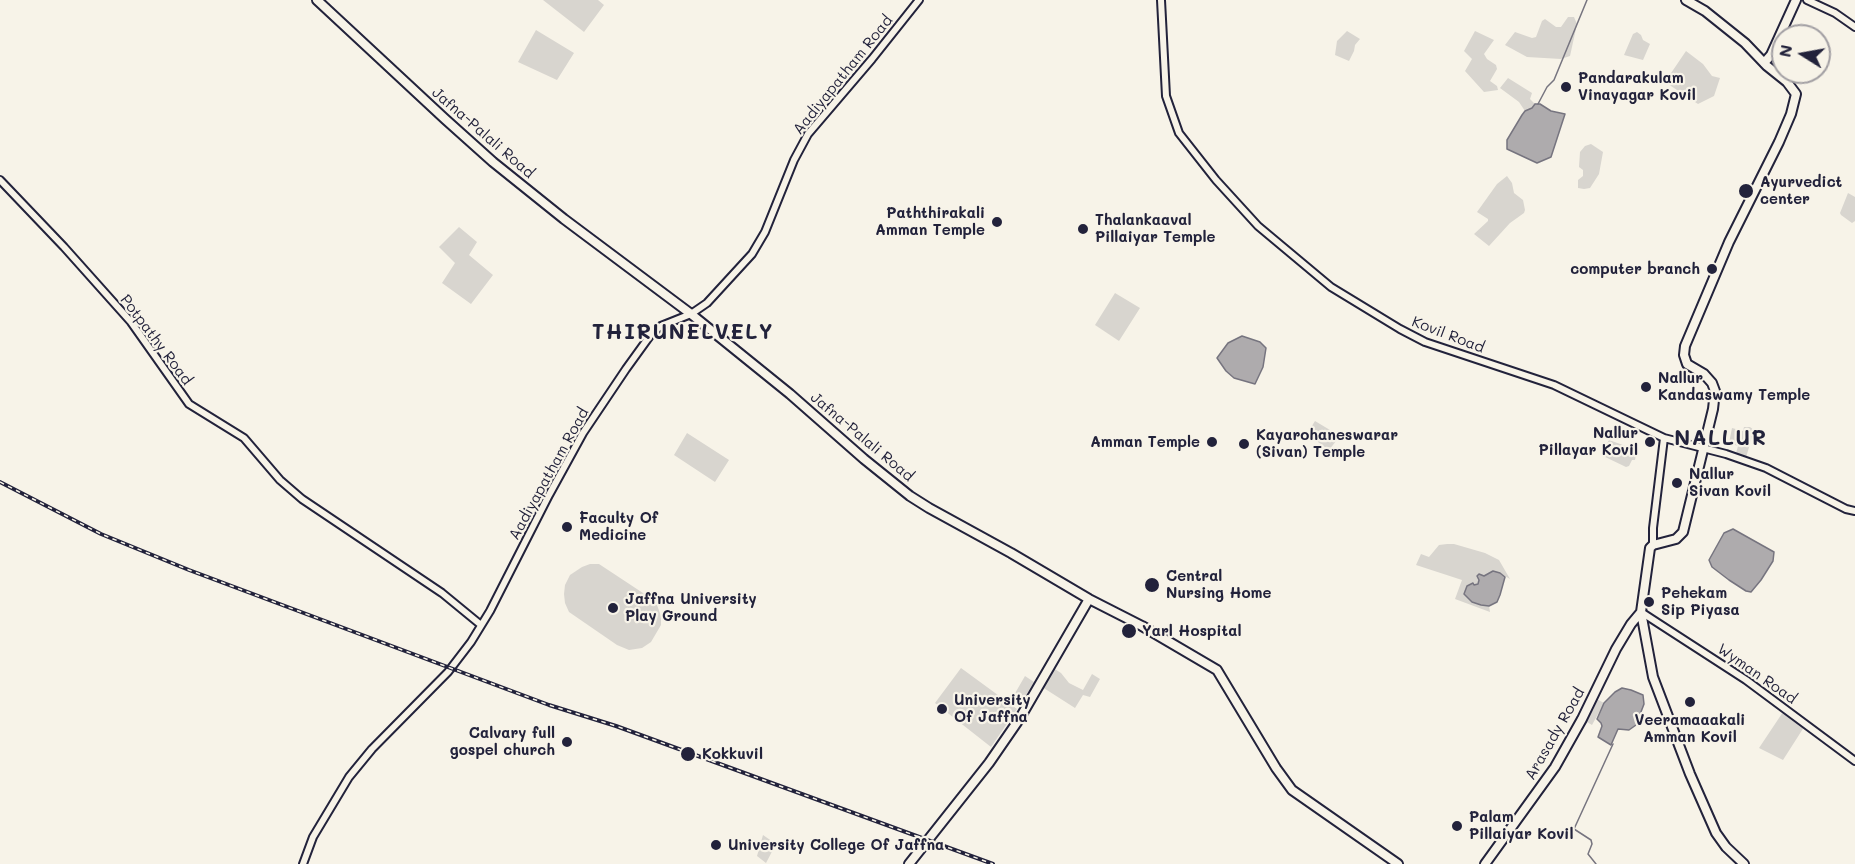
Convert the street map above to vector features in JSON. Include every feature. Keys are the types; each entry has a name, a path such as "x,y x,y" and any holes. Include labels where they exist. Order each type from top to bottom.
{"main road":[{"name":"Jafna-Palali Road","path":"317,0 493,162 564,219 691,314 910,496 1217,670 1276,768 1292,790 1398,864"},
{"path":"1686,0 1726,26 1796,91 1796,100 1779,142 1729,242 1685,345 1687,364 1708,377 1715,391 1713,409 1683,532 1676,539 1653,545 1649,553 1641,612 1653,677 1690,774 1716,833 1726,847 1744,864"},
{"path":"1764,63 1771,55 1796,0"},
{"path":"909,864 1016,725 1089,599"},
{"name":"Arasady Road","path":"1485,864 1555,767 1582,719 1616,649 1641,612"}],"street":[{"name":"Aadiyapatham Road","path":"303,864 313,837 350,777 372,749 448,672 471,642 490,611 559,476 597,411 652,333 661,326 691,314 707,303 752,254 765,232 794,160 808,134 919,0"},
{"name":"Kovil Road","path":"1161,0 1166,96 1179,133 1216,180 1258,226 1331,287 1404,332 1425,342 1554,385 1664,438 1726,454 1766,468 1846,509 1855,511"},
{"path":"1807,0 1835,13 1855,27"},
{"name":"Potpathy Road","path":"0,180 131,322 189,404 244,438 280,480 302,499 442,593 481,625"},
{"path":"1653,545 1664,438"},
{"name":"Wyman Road","path":"1641,612 1752,683 1855,761"}],"shaded area":[{"path":"543,0 598,0 604,5 584,32"},
{"path":"1568,17 1574,17 1577,24 1570,56 1561,59 1527,57 1505,45 1515,32 1532,38 1536,37 1545,19 1556,27 1561,27"},
{"path":"536,30 574,53 557,80 518,62"},
{"path":"1347,31 1360,39 1349,61 1335,55 1337,41"},
{"path":"1475,31 1494,40 1484,54 1496,65 1497,69 1490,81 1497,86 1498,90 1484,92 1465,71 1472,59 1464,51"},
{"path":"1637,32 1643,40 1650,44 1643,60 1624,55 1633,34"},
{"path":"1686,51 1703,64 1712,76 1720,78 1714,96 1698,104 1665,82"},
{"path":"1508,78 1532,93 1530,99 1535,104 1532,108 1525,111 1519,102 1500,88"},
{"path":"1535,104 1565,114 1551,157 1537,163 1507,149 1507,140 1522,115"},
{"path":"1591,144 1603,152 1599,174 1590,188 1578,188 1578,180 1583,176 1583,170 1579,167 1580,152 1585,146"},
{"path":"1507,176 1512,183 1514,193 1523,200 1525,210 1489,246 1474,234 1488,221 1477,212 1497,184"},
{"path":"1848,193 1855,197 1855,221 1852,223 1840,213"},
{"path":"459,227 477,242 469,255 493,275 471,304 442,283 455,263 439,247"},
{"path":"1115,293 1140,308 1119,341 1095,325"},
{"path":"1242,336 1260,342 1266,348 1263,367 1255,384 1234,378 1217,358 1228,343"},
{"path":"1315,421 1340,436 1329,450 1307,434"},
{"path":"1744,427 1754,430 1745,461 1735,457 1738,446 1729,443 1732,428 1743,431"},
{"path":"687,433 729,460 715,482 674,455"},
{"path":"1609,440 1637,450 1635,460 1632,460 1629,466 1626,467 1601,455"},
{"path":"1733,529 1774,552 1773,561 1751,592 1729,580 1712,567 1709,560 1724,533"},
{"path":"1447,544 1485,553 1499,560 1510,579 1500,573 1492,573 1479,580 1478,584 1467,586 1464,594 1472,602 1489,606 1490,612 1455,599 1462,580 1416,565 1421,554 1429,557 1439,545"},
{"name":"Jaffna University Play Ground","path":"590,564 599,564 649,597 657,605 661,625 651,642 642,648 629,650 617,645 569,612 565,603 565,585 570,575"},
{"path":"1493,571 1505,577 1497,602 1489,606 1472,602 1464,594 1467,586 1473,583 1478,584 1479,574 1484,576"},
{"path":"1050,666 1061,673 1069,683 1083,690 1092,674 1100,679 1090,697 1083,695 1075,708 1039,685"},
{"path":"961,668 1017,709 991,747 935,703"},
{"path":"1025,676 1034,682 1023,700 1014,695"},
{"path":"1622,688 1643,695 1644,704 1636,725 1629,730 1618,729 1611,745 1598,737 1602,726 1597,719 1604,703"},
{"path":"1593,697 1604,703 1592,725 1582,719"},
{"path":"1785,709 1806,724 1783,760 1759,748"},
{"path":"763,835 776,844 766,863 757,856"}],"waterway":[{"path":"1538,104 1547,87 1554,80 1587,0"},
{"path":"1596,864 1588,854 1592,844 1591,840 1574,829 1613,744"}],"railway":[{"path":"0,482 101,534 189,570 549,705 616,726 993,864"}],"place":[{"name":"Pandarakulam Vinayagar Kovil","path":"1566,87"},
{"name":"Ayurvedict center","path":"1746,191"},
{"name":"Paththirakali Amman Temple","path":"997,222"},
{"name":"Thalankaaval Pillaiyar Temple","path":"1083,229"},
{"name":"computer branch","path":"1712,269"},
{"name":"Nallur Kandaswamy Temple","path":"1646,387"},
{"name":"Amman Temple","path":"1212,442"},
{"name":"Nallur Pillayar Kovil","path":"1650,442"},
{"name":"Kayarohaneswarar (Sivan) Temple","path":"1244,444"},
{"name":"Nallur Sivan Kovil","path":"1677,483"},
{"name":"Faculty Of Medicine","path":"567,527"},
{"name":"Central Nursing Home","path":"1152,585"},
{"name":"Pehekam Sip Piyasa","path":"1649,602"},
{"name":"Jaffna University Play Ground","path":"613,608"},
{"name":"Yarl Hospital","path":"1129,631"},
{"name":"Veeramaaakali Amman Kovil","path":"1690,702"},
{"name":"University Of Jaffna","path":"942,709"},
{"name":"Calvary full gospel church","path":"567,742"},
{"name":"Kokkuvil","path":"688,754"},
{"name":"Palam Pillaiyar Kovil","path":"1457,826"},
{"name":"University College Of Jaffna","path":"716,845"}],"district":[{"name":"THIRUNELVELY","path":"683,333"},
{"name":"NALLUR","path":"1721,439"}]}
